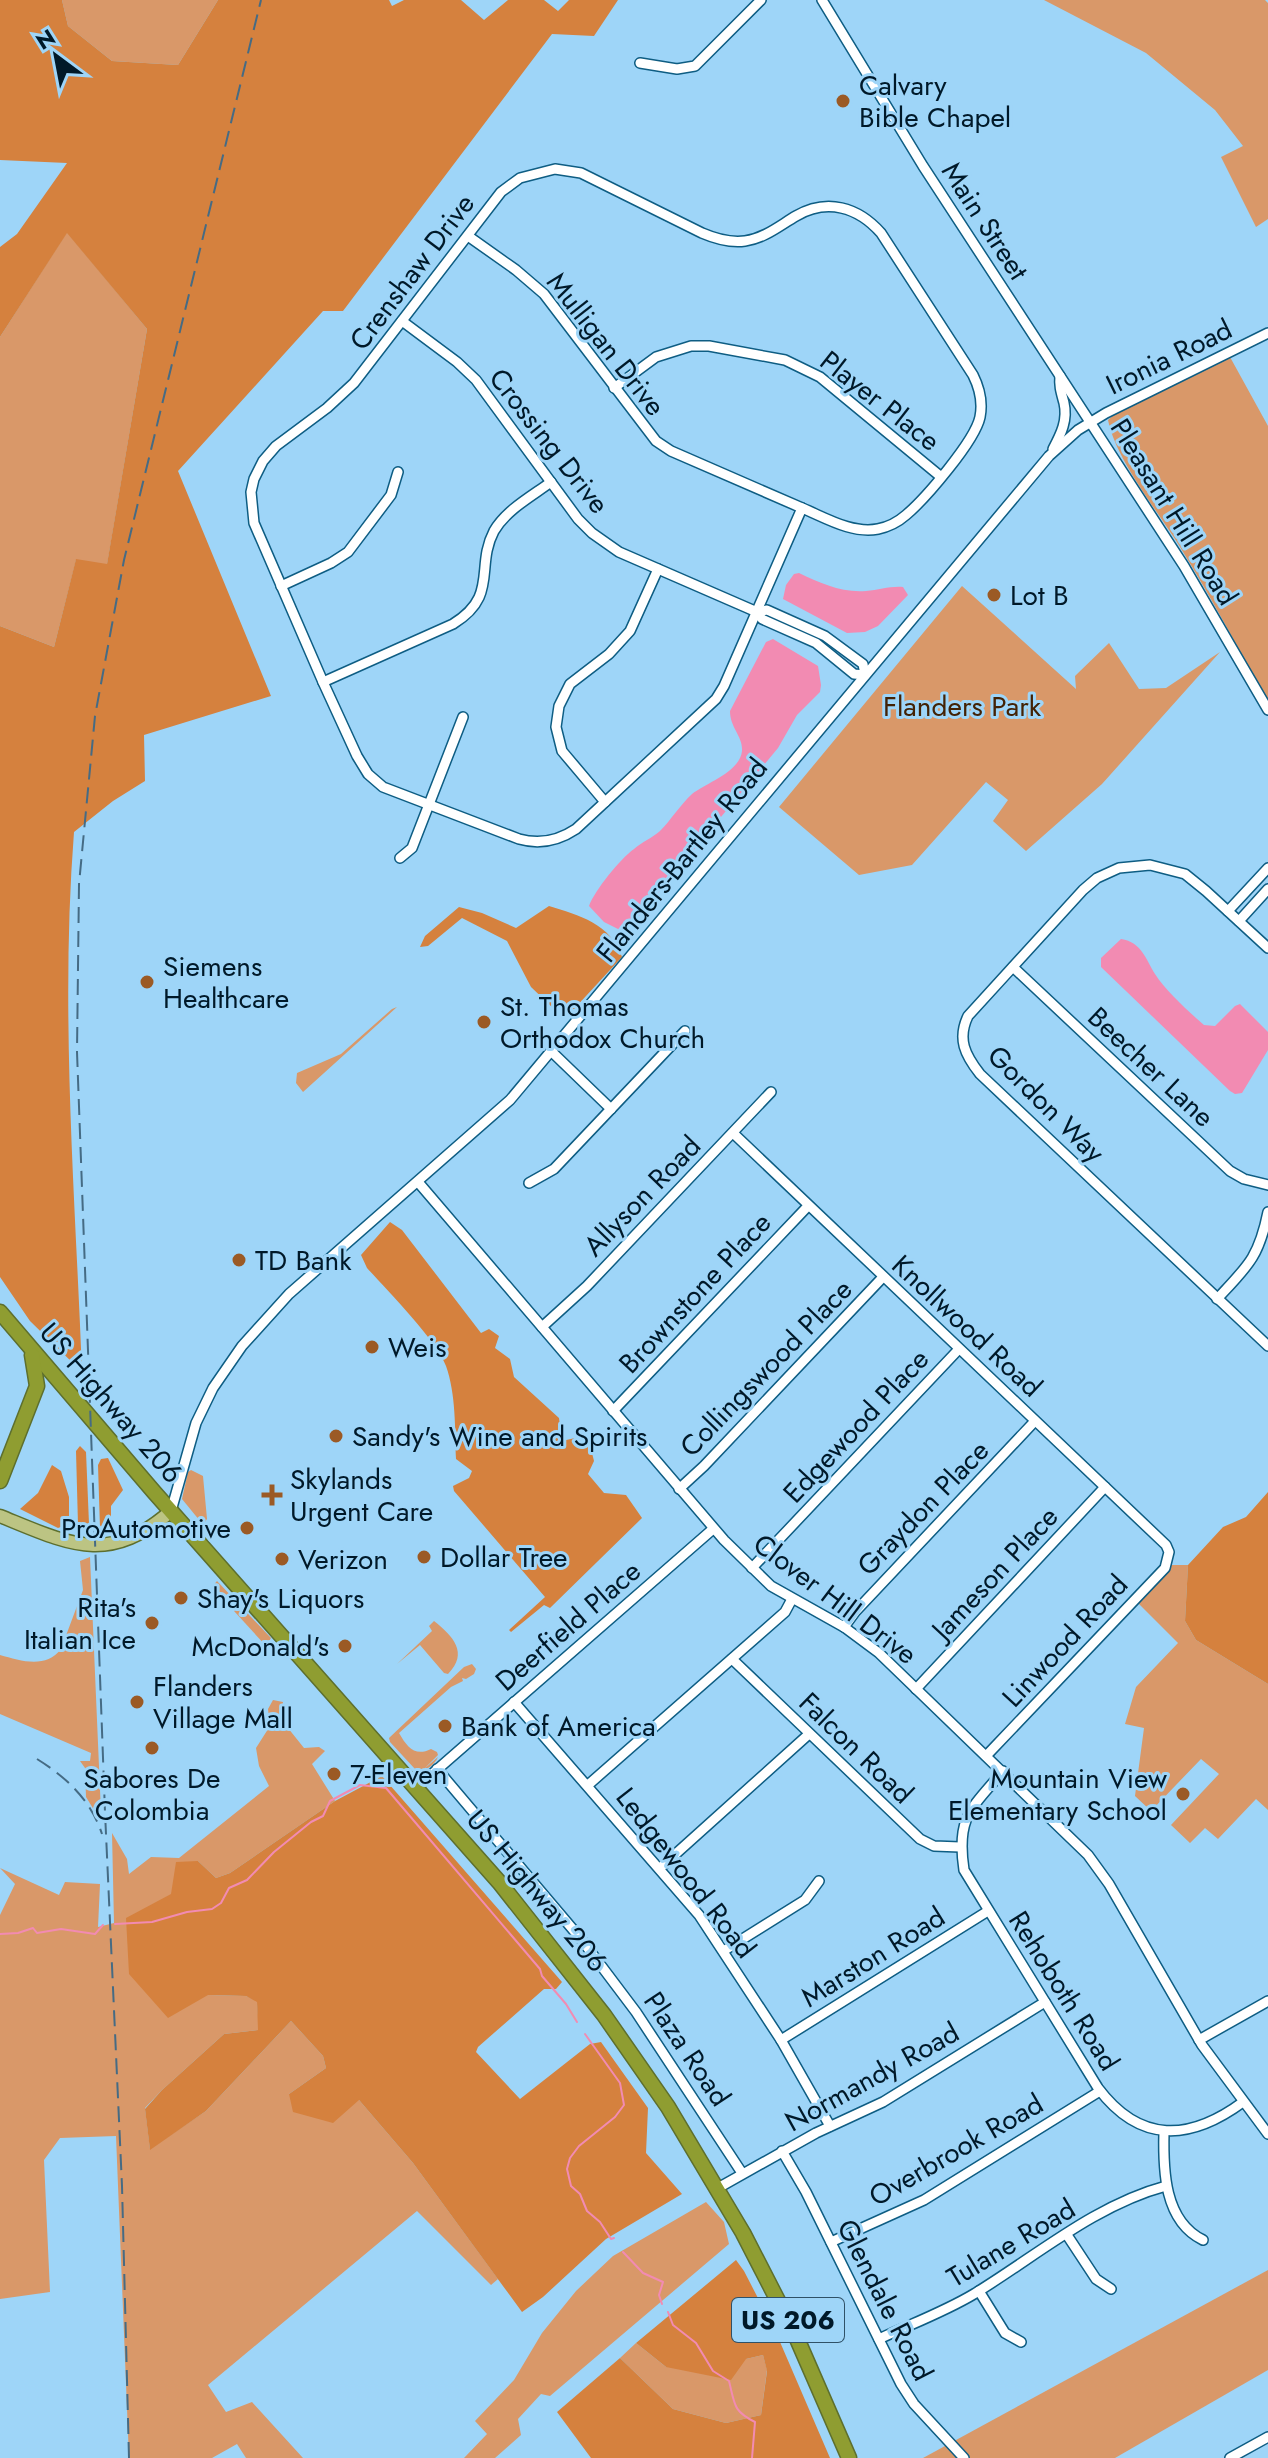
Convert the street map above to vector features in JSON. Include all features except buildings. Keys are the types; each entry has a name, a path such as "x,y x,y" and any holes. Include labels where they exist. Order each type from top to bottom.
{"highway":[{"name":"US Highway 206","path":"0,1312 530,1918 596,2004 668,2107 718,2188 795,2334 849,2458"},
{"path":"0,1481 37,1386 31,1351"}],"main road":[{"path":"0,1516 53,1537 100,1545 129,1540 171,1511"}],"street":[{"path":"640,63 677,69 695,66 761,0"},
{"name":"Main Street","path":"822,0 915,153 1091,422"},
{"name":"Crenshaw Drive","path":"555,169 581,173 702,233 723,240 756,238 819,206 857,212 881,233 978,384 981,409 976,429 904,516 877,529 851,528 802,508 716,699 567,834 541,842 519,839 430,806 383,787 368,774 323,682 254,523 251,492 257,470 276,446 327,408 354,383 468,236 510,184 532,174 555,169"},
{"name":"Mulligan Drive","path":"468,236 544,294 644,429 660,445 802,508"},
{"name":"Crossing Drive","path":"402,321 468,371 592,533 612,548 658,569 757,612 767,610 825,636 863,664 865,675"},
{"name":"Ironia Road","path":"1091,422 1268,333"},
{"name":"Player Place","path":"614,388 662,354 691,346 720,347 785,360 820,377 940,476"},
{"path":"1049,456 1066,415 1059,387 1060,375"},
{"name":"Flanders-Bartley Road","path":"171,1511 196,1423 231,1360 289,1294 500,1111 1049,456 1091,422"},
{"name":"Pleasant Hill Road","path":"1091,422 1200,590 1268,710"},
{"path":"281,586 331,563 355,545 391,495 398,472"},
{"path":"323,682 463,618 481,596 488,545 495,530 511,511 551,482"},
{"path":"605,802 562,751 556,727 559,706 570,684 615,648 630,631 658,569"},
{"path":"400,858 412,848 463,717"},
{"name":"Gordon Way","path":"1228,911 1185,874 1150,865 1119,868 1097,878 968,1016 962,1035 965,1053 980,1074 1268,1346"},
{"path":"1268,868 1228,911 1268,948"},
{"path":"1239,921 1268,889"},
{"name":"Beecher Lane","path":"1013,967 1230,1171 1244,1179 1268,1185"},
{"path":"529,1183 554,1169 685,1031"},
{"path":"552,1052 611,1109"},
{"name":"Allyson Road","path":"542,1327 587,1286 771,1092"},
{"name":"Knollwood Road","path":"733,1133 1166,1545 1169,1553"},
{"name":"Clover Hill Drive","path":"418,1182 713,1529 752,1568 792,1599 844,1627 879,1653 1096,1864 1199,2040 1268,2134"},
{"name":"Brownstone Place","path":"613,1411 808,1206"},
{"path":"1217,1299 1257,1253 1268,1212"},
{"name":"Collingswood Place","path":"679,1489 883,1277"},
{"name":"Edgewood Place","path":"752,1568 959,1349"},
{"name":"Graydon Place","path":"844,1627 1035,1421"},
{"name":"Jameson Place","path":"916,1689 1105,1487"},
{"name":"Deerfield Place","path":"416,1788 713,1529"},
{"name":"Linwood Road","path":"986,1756 1165,1568 1169,1553"},
{"path":"588,1785 785,1612 792,1599"},
{"name":"Falcon Road","path":"732,1659 920,1839 934,1846 960,1847"},
{"name":"Ledgewood Road","path":"514,1702 699,1915 725,1950 781,2040 830,2126"},
{"path":"660,1868 809,1734"},
{"name":"Plaza Road","path":"437,1769 581,1939 645,2024 742,2173"},
{"path":"960,1847 969,1811 1003,1771"},
{"name":"Rehoboth Road","path":"960,1847 966,1876 1100,2091 1125,2116 1142,2126 1164,2132"},
{"path":"725,1950 805,1900 819,1881"},
{"name":"Marston Road","path":"781,2040 988,1911"},
{"path":"1199,2040 1268,2001"},
{"name":"Normandy Road","path":"718,2188 782,2151 883,2102 1045,2002"},
{"name":"Overbrook Road","path":"831,2242 924,2200 1100,2091"},
{"path":"1203,2240 1189,2233 1175,2210 1166,2186 1164,2132 1197,2128 1221,2118 1243,2102"},
{"name":"Glendale Road","path":"782,2151 914,2404 964,2458"},
{"name":"Tulane Road","path":"879,2339 979,2291 1130,2197 1166,2186"},
{"path":"1067,2235 1096,2279 1111,2289"},
{"path":"979,2291 1005,2333 1021,2342"},
{"path":"1230,2458 1268,2437"}],"green space":[{"path":"62,0 218,0 178,65 112,61 68,26"},
{"path":"1044,0 1265,0 1268,3 1268,219 1256,227 1221,157 1243,146 1215,110 1146,53"},
{"path":"67,232 147,329 107,565 76,560 54,647 0,626 0,337"},
{"path":"1230,357 1268,426 1268,702 1214,604 1128,468 1108,420 1118,411"},
{"name":"Flanders Park","path":"962,586 1076,689 1075,676 1109,643 1139,689 1166,688 1220,652 1102,784 1026,851 993,821 1008,800 986,782 912,865 859,875 779,807"},
{"path":"397,1007 303,1092 296,1083 297,1073 341,1054"},
{"path":"191,1470 203,1476 205,1522 200,1521 182,1499"},
{"path":"90,1557 99,1818 86,1797 85,1768 80,1761 90,1761 91,1753 0,1714 0,1655 33,1662 48,1659 61,1649 83,1590 80,1561"},
{"path":"1170,1565 1188,1565 1185,1621 1196,1640 1268,1684 1268,1810 1256,1799 1218,1839 1205,1828 1190,1843 1171,1825 1219,1774 1201,1759 1151,1811 1135,1796 1144,1728 1125,1724 1136,1687 1178,1643 1136,1601"},
{"path":"217,1581 271,1638 266,1646 212,1587"},
{"path":"434,1621 452,1639 458,1652 448,1674 420,1645 397,1664 432,1631 429,1626"},
{"path":"472,1664 476,1669 474,1674 462,1678 463,1681 451,1687 399,1733 405,1743 416,1751 431,1749 437,1752 438,1755 424,1769 438,1757 432,1766 422,1770 415,1769 389,1738 464,1667"},
{"path":"273,1700 283,1702 280,1718 304,1748 319,1747 325,1751 312,1764 335,1801 230,1873 216,1878 198,1861 208,1995 246,1996 257,2001 259,2030 224,2034 145,2108 150,2149 206,2111 291,2021 323,2056 326,2068 289,2094 359,2100 413,2163 498,2279 491,2285 417,2211 208,2385 226,2412 252,2402 303,2458 246,2458 237,2444 212,2458 129,2458 116,2136 60,2138 44,2160 50,2292 0,2299 0,1915 15,1884 0,1868 59,1895 65,1882 100,1884 98,1927 114,1923 112,1833 127,1859 129,1874 151,1857 179,1858 269,1786 259,1766 256,1748 270,1726 268,1709"},
{"path":"706,2202 724,2222 729,2244 550,2396 541,2394 518,2419 521,2435 495,2458 464,2458 487,2434 475,2421 514,2380 542,2333 576,2291 613,2256"},
{"path":"1268,2270 1268,2370 1115,2458 923,2458"},
{"path":"636,2343 666,2367 763,2355 767,2370 761,2415 726,2423 673,2409 620,2358"}],"shaded area":[{"path":"0,0 62,0 68,26 112,61 178,65 218,0 389,0 392,6 404,0 461,0 484,20 508,0 544,0 558,11 569,0 618,0 594,36 552,34 343,311 323,311 178,471 271,696 144,735 145,781 113,801 74,832 68,967 82,1372 30,1321 0,1277 0,626 54,647 76,559 107,564 147,329 67,233 0,337 0,247 17,234 67,163 0,160"},
{"path":"799,573 840,589 866,591 903,587 908,595 878,626 865,632 847,633 783,599 786,585 794,574"},
{"path":"773,639 818,666 820,692 797,715 778,748 639,916 618,929 604,922 589,906 608,875 628,854 660,831 692,794 729,771 740,758 742,746 730,711 766,642"},
{"path":"549,906 593,922 610,936 622,957 574,1009 555,1010 531,987 507,941 462,918 428,946 420,947 425,936 459,907 516,928"},
{"path":"1121,939 1139,948 1165,987 1204,1025 1215,1026 1240,1004 1268,1032 1268,1050 1242,1093 1230,1091 1101,967 1101,958"},
{"path":"390,1222 402,1230 481,1333 489,1329 499,1336 495,1348 510,1359 514,1377 559,1418 562,1441 575,1438 590,1445 594,1461 588,1474 604,1493 626,1495 642,1518 550,1608 544,1605 511,1632 509,1630 545,1597 454,1491 453,1486 469,1478 472,1471 456,1459 453,1400 446,1366 433,1343 367,1268 361,1255"},
{"path":"80,1446 86,1452 89,1524 84,1532 78,1525 76,1451"},
{"path":"108,1458 123,1490 111,1506 111,1527 106,1533 100,1528 98,1465 101,1459"},
{"path":"52,1465 61,1471 69,1497 69,1524 58,1528 20,1509 38,1493"},
{"path":"1268,1492 1268,1684 1196,1640 1185,1621 1188,1565 1223,1527 1246,1517"},
{"path":"382,1776 562,1982 556,1989 544,1989 476,2052 520,2099 590,2044 601,2042 648,2108 646,2153 682,2194 606,2239 543,2297 522,2312 413,2163 359,2100 333,2123 293,2112 289,2094 326,2068 323,2056 291,2021 206,2111 150,2150 145,2109 224,2034 258,2030 257,2002 246,1996 208,1995 168,2018 129,1974 126,1918 171,1894 176,1862 198,1861 216,1878 230,1873 335,1801"},
{"path":"736,2260 777,2335 830,2458 591,2458 557,2412 620,2358 673,2409 726,2423 761,2415 767,2371 763,2355 746,2359 731,2380 666,2367 636,2343"}],"waterway":[{"path":"115,1924 152,1922 212,1909 221,1903 229,1888 247,1880 274,1852 323,1816 330,1801 360,1785 386,1788 540,1969 577,2022"},
{"path":"0,1934 33,1928 37,1933 61,1929 95,1934 103,1925"},
{"path":"585,2034 620,2083 624,2105 615,2117 579,2146 570,2158 567,2169 571,2186 580,2194 587,2211 600,2222 611,2239 614,2238"},
{"path":"623,2252 643,2273 663,2282 659,2295 662,2304"},
{"path":"668,2312 673,2325 696,2343 713,2371 729,2381 739,2411 755,2422 752,2458"}],"railway":[{"path":"129,2458 122,2186 77,1052 79,884 95,716 124,560 261,0"},
{"path":"37,1759 76,1790 91,1810 102,1834"}],"place":[{"name":"Calvary Bible Chapel","path":"843,101"},
{"name":"Lot B","path":"994,595"},
{"name":"Siemens Healthcare","path":"147,982"},
{"name":"St. Thomas Orthodox Church","path":"484,1022"},
{"name":"TD Bank","path":"239,1260"},
{"name":"Weis","path":"372,1347"},
{"name":"Sandy's Wine and Spirits","path":"336,1436"},
{"name":"Skylands Urgent Care","path":"272,1495"},
{"name":"ProAutomotive","path":"247,1528"},
{"name":"Dollar Tree","path":"424,1557"},
{"name":"Verizon","path":"282,1559"},
{"name":"Shay's Liquors","path":"181,1598"},
{"name":"Rita's Italian Ice","path":"152,1623"},
{"name":"McDonald's","path":"345,1646"},
{"name":"Flanders Village Mall","path":"137,1702"},
{"name":"Bank of America","path":"445,1726"},
{"name":"Sabores De Colombia","path":"152,1748"},
{"name":"7-Eleven","path":"334,1774"},
{"name":"Mountain View Elementary School","path":"1183,1794"}]}
